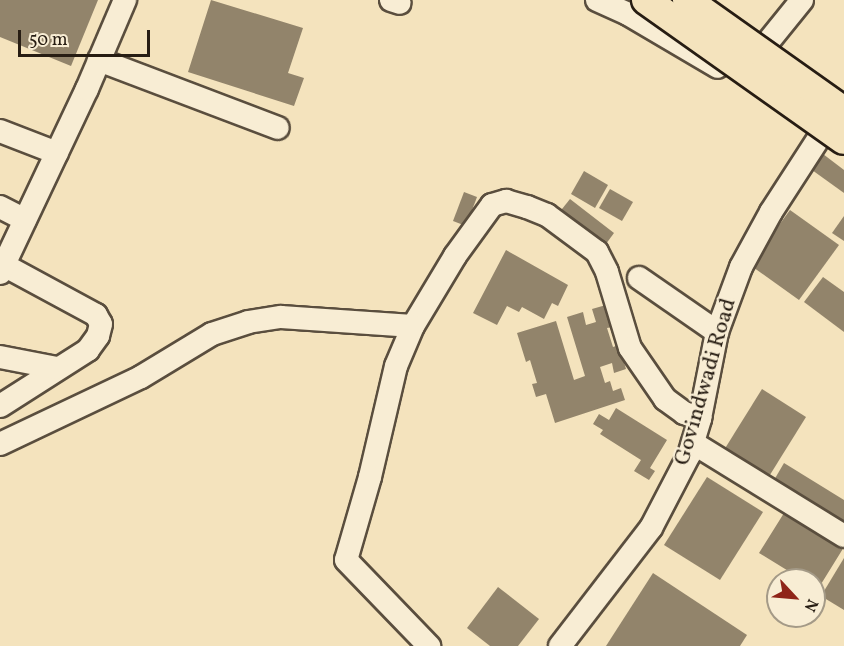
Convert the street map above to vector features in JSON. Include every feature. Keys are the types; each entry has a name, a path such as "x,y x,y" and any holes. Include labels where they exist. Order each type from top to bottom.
{"main road":[{"path":"646,0 832,139"},
{"path":"687,0 844,111"}],"street":[{"path":"0,406 88,350 98,336 100,324 96,315 1,267 57,153 125,0"},
{"path":"597,0 695,52 832,139"},
{"path":"707,0 844,98"},
{"path":"768,42 802,0"},
{"path":"99,60 278,128"},
{"name":"Govindwadi Road","path":"560,646 651,528 693,443 717,332 741,267 771,212 832,139 844,98"},
{"path":"0,131 57,153"},
{"path":"429,646 346,560 370,477 396,366 413,326 455,256 492,205 506,201 547,215 597,252 607,272 630,348 665,399 684,413 700,418"},
{"path":"0,207 25,220"},
{"path":"639,278 717,332"},
{"path":"0,444 141,377 212,334 248,322 281,317 413,326"},
{"path":"0,357 57,368"},
{"path":"693,443 844,536"}],"building":[{"path":"0,0 98,0 71,66 0,37"},
{"path":"211,0 303,28 288,73 304,78 294,106 188,72"},
{"path":"823,154 844,170 844,193 812,170"},
{"path":"584,171 608,185 595,208 571,194"},
{"path":"610,189 633,202 622,221 599,208"},
{"path":"464,192 477,197 466,226 453,221"},
{"path":"570,199 614,233 603,248 558,214"},
{"path":"790,210 839,245 799,300 750,265"},
{"path":"844,216 844,241 832,233"},
{"path":"506,250 568,285 558,306 552,303 544,319 522,307 519,312 507,306 497,325 473,313"},
{"path":"823,277 844,292 844,332 804,302"},
{"path":"606,305 613,327 607,328 613,347 619,345 626,369 614,373 612,363 600,367 605,383 610,381 613,391 621,388 625,400 555,423 546,394 536,397 532,384 537,383 530,360 526,362 517,333 556,321 574,380 585,376 567,317 583,312 586,325 596,322 592,309"},
{"path":"762,389 806,417 768,478 724,450"},
{"path":"616,408 667,440 650,468 655,471 649,480 634,471 641,460 600,434 603,430 593,424 599,414 609,420"},
{"path":"784,463 844,500 844,532 770,487"},
{"path":"707,477 763,512 720,580 664,545"},
{"path":"789,505 844,547 826,576 826,568 783,568 759,553"},
{"path":"844,558 844,610 826,599 826,588"},
{"path":"653,573 747,635 740,646 606,646"},
{"path":"498,587 539,619 518,646 490,646 467,628"}]}
